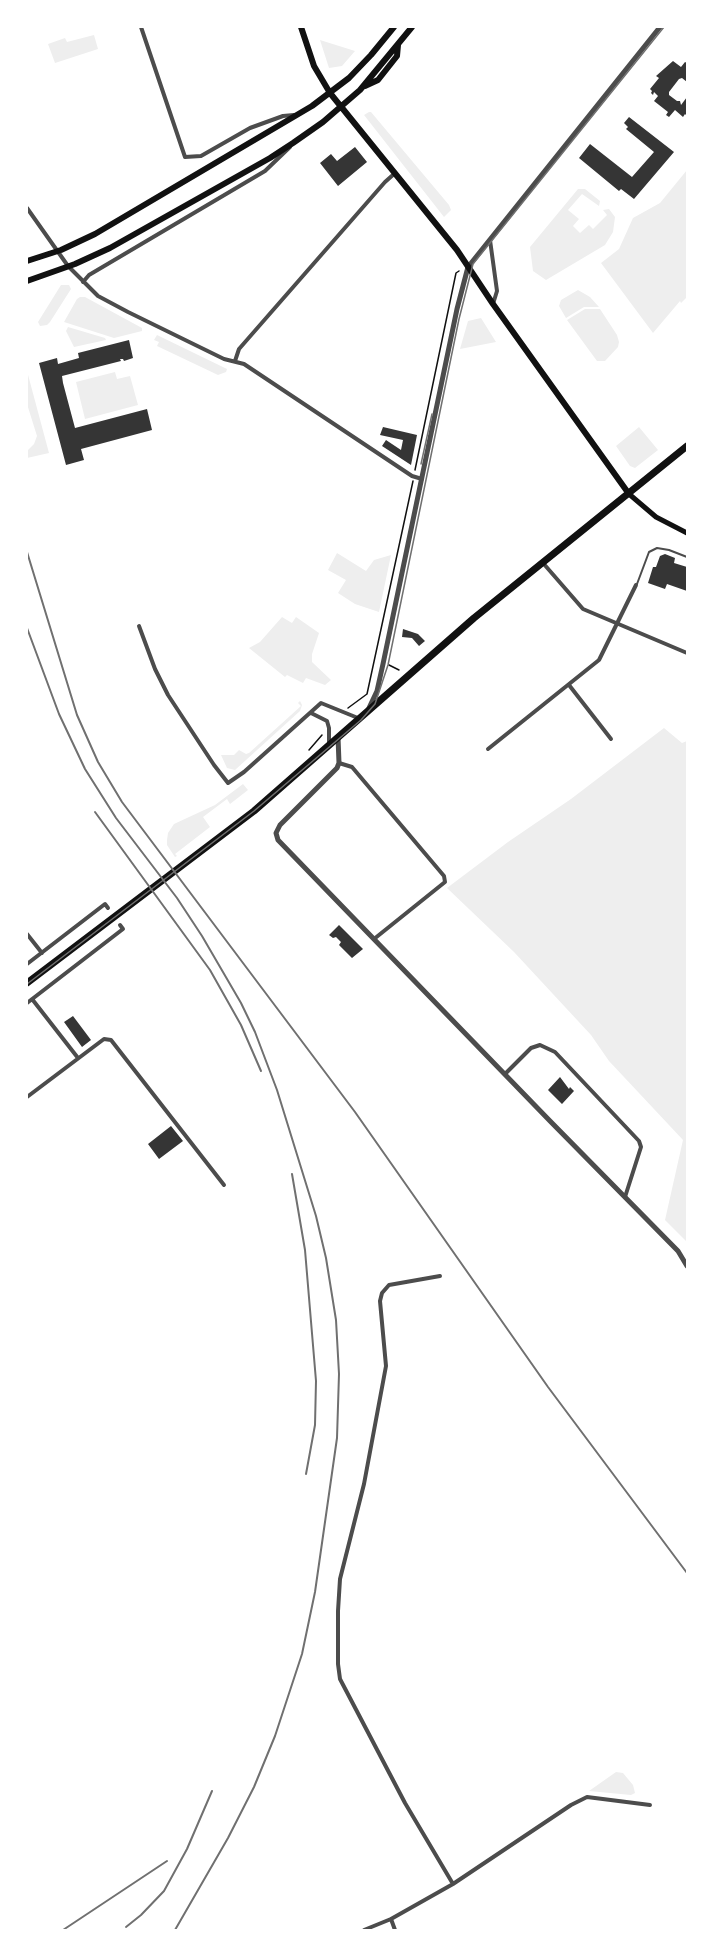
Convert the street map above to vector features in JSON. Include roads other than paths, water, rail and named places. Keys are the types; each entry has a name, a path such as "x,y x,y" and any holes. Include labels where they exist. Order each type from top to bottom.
{"highway":[{"path":"27,983 254,811 474,618 687,446"}],"main road":[{"path":"302,27 314,66 330,93 457,250 629,494 656,517 687,533"},
{"path":"27,261 61,250 95,234 297,116 349,78 372,55 394,27"},
{"path":"27,281 90,258 234,179 293,143 341,107 364,86 378,80 398,56 398,45 412,27"}],"street":[{"path":"141,27 185,157 201,156 250,128 269,120 283,116 297,116"},
{"path":"366,712 376,691 383,664 457,309 468,267 660,27"},
{"path":"83,282 89,275 266,171 284,156 293,143"},
{"path":"235,361 239,349 394,174"},
{"path":"27,208 68,267 98,296 224,358 244,363 414,477 422,479"},
{"path":"490,238 497,291 493,304"},
{"path":"543,563 583,609 687,653"},
{"path":"488,749 599,660 636,585"},
{"path":"139,626 155,669 168,694 228,783 244,772 321,703 359,718"},
{"path":"569,685 611,739"},
{"path":"311,713 327,721 328,746"},
{"path":"338,737 339,763 337,768 280,825 276,837 678,1251 687,1266"},
{"path":"339,763 352,767 444,876 445,882 374,939"},
{"path":"27,964 105,904 108,908"},
{"path":"27,1003 123,929 120,925"},
{"path":"27,934 42,953"},
{"path":"32,999 78,1058"},
{"path":"27,1097 104,1039 111,1040 224,1185"},
{"path":"505,1074 531,1048 540,1045 555,1052 639,1141 641,1147 639,1156 626,1197"},
{"path":"440,1276 389,1285 382,1293 380,1302 386,1366 364,1484 340,1579 338,1664 340,1679 405,1803 453,1884"},
{"path":"364,1930 391,1919 453,1884 571,1805 587,1797 650,1805"},
{"path":"391,1919 395,1930"}],"lane":[{"path":"636,585 650,552 657,548 687,557"}],"tram line":[{"path":"27,984 254,811 361,720 375,704 388,665 459,319 473,264 664,27"},
{"path":"421,464 432,414"}],"railway":[{"path":"27,552 77,715 98,762 122,802 355,1112 548,1387 687,1573"},
{"path":"27,628 59,714 85,769 116,818 177,898 202,936 255,1032 277,1090 316,1216 326,1258 336,1320 339,1374 337,1438 315,1592 302,1654 275,1736 254,1787 228,1838 175,1930"},
{"path":"95,812 210,970 241,1025 261,1071"},
{"path":"292,1174 305,1250 316,1381 315,1425 306,1474"},
{"path":"126,1927 164,1891 187,1849 212,1791"},
{"path":"63,1930 167,1861"}]}
